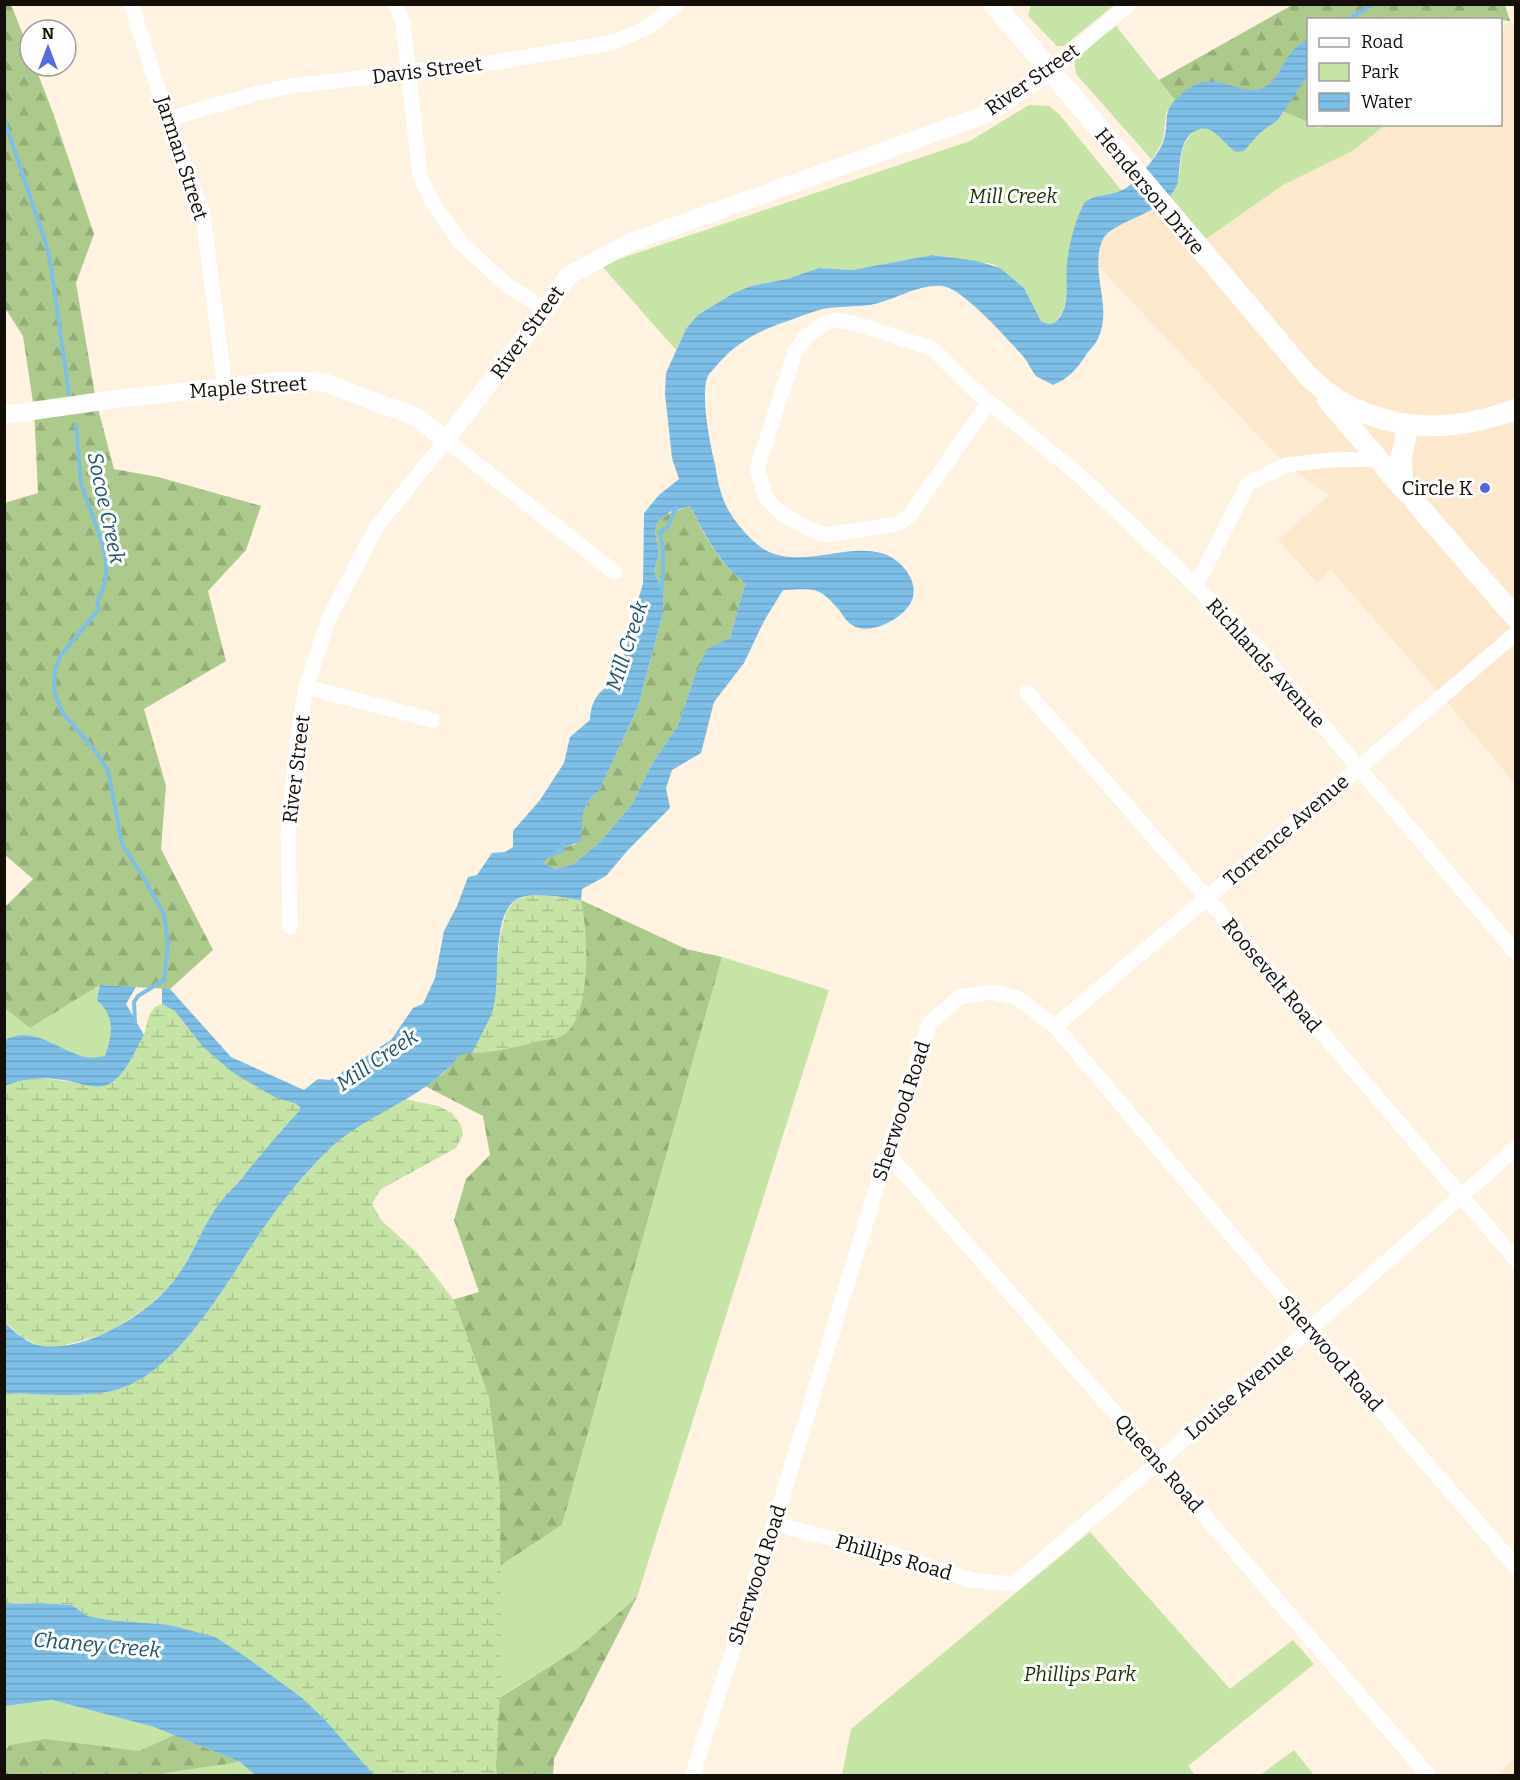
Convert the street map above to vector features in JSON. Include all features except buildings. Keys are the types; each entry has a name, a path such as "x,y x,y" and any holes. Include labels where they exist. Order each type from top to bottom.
{"main road":[{"name":"Henderson Drive","path":"994,4 1377,459 1515,618"},
{"name":"Henderson Drive","path":"1308,376 1339,401 1370,415 1408,426 1401,459 1403,481 1417,504"},
{"path":"1408,426 1449,426 1494,417 1515,409"}],"street":[{"name":"Jarman Street","path":"131,4 168,119 203,214 225,387"},
{"path":"396,4 403,23 420,176 434,205 461,243 508,286 546,309"},
{"name":"Davis Street","path":"168,119 291,86 496,62 615,42 648,27 677,4"},
{"name":"River Street","path":"290,927 288,831 297,744 306,687 329,618 377,526 446,440 546,309 568,276 632,242 987,114 1049,72 1129,4"},
{"name":"Richlands Avenue","path":"989,402 910,515 898,524 826,535 807,528 782,514 766,498 757,469 796,350 807,336 824,324 835,320 857,324 933,349 972,388 1079,475 1196,586 1262,654 1515,952"},
{"name":"Maple Street","path":"4,415 117,399 279,381 323,382 416,417 614,572"},
{"path":"1196,586 1248,484 1286,465 1330,460 1377,459"},
{"name":"Torrence Avenue","path":"1055,1026 1515,633"},
{"path":"306,687 432,720"},
{"name":"Roosevelt Road","path":"1027,692 1207,898 1515,1260"},
{"name":"Sherwood Road","path":"692,1776 774,1524 887,1153 929,1024 959,997 992,992 1017,998 1055,1026 1515,1567"},
{"name":"Louise Avenue","path":"1014,1584 1158,1462 1515,1148"},
{"name":"Queens Road","path":"887,1153 1429,1776"},
{"name":"Phillips Road","path":"774,1524 885,1552 971,1580 1014,1584"}],"shaded area":[{"path":"1510,21 1515,26 1515,784 1442,696 1330,569 1317,583 1278,540 1329,495 1286,465 1098,266 1102,239 1119,226 1158,208 1197,245 1283,185 1354,150 1384,126 1502,126 1502,28"},
{"path":"1515,1758 1515,1775 1497,1775"}],"green space":[{"path":"11,4 18,22 18,78 40,78 94,234 76,283 96,401 114,469 158,477 261,506 246,550 208,591 226,661 144,709 166,786 161,849 213,950 170,989 100,985 30,1028 4,1008 5,907 33,879 5,855 4,503 38,493 34,409 23,336 5,308 4,5"},
{"path":"1031,4 1114,5 1064,46 1057,46 1028,16"},
{"path":"1292,5 1505,5 1510,21 1502,20 1502,18 1478,17 1307,18 1307,122 1284,112 1175,100 1159,80"},
{"path":"1116,26 1175,100 1166,113 1163,141 1152,160 1076,74 1074,61 1080,53"},
{"name":"Mill Creek","path":"1029,105 1049,106 1059,114 1122,191 1089,198 1084,204 1071,240 1067,263 1067,295 1063,311 1054,323 1048,324 1041,321 1024,288 993,264 932,255 852,270 819,268 787,279 751,286 686,329 676,350 601,265 970,141"},
{"path":"1284,112 1307,122 1307,126 1320,128 1323,126 1384,126 1354,150 1283,185 1197,245 1167,200 1177,184 1186,141 1197,130 1207,128 1216,132 1232,148 1244,151 1260,133 1278,120"},
{"path":"690,506 713,548 745,583 730,638 694,678 678,725 652,764 632,804 600,842 572,865 555,869 543,863 559,849 575,844 585,809 592,797 599,791 638,707 663,613 663,593 654,571 659,554 655,531 658,520"},
{"path":"532,894 581,900 686,949 722,957 562,1525 301,1697 438,1304 479,1292 454,1220 466,1179 490,1155 483,1116 425,1086 443,1074 461,1054"},
{"path":"532,894 581,900 585,931 586,972 579,1011 572,1026 560,1037 506,1049 472,1053 493,1011 500,936 506,913 515,900"},
{"path":"722,957 829,990 637,1597 577,1649 374,1775 301,1697 562,1525"},
{"path":"100,985 98,1000 108,1013 111,1026 105,1057 86,1057 46,1040 26,1035 5,1040 4,1008 30,1028"},
{"path":"162,1004 175,1011 202,1046 276,1098 294,1103 300,1108 299,1111 217,1207 179,1274 169,1287 146,1308 108,1333 58,1347 41,1346 23,1338 5,1322 4,1086 26,1080 48,1079 93,1087 144,1035 149,1015 155,1007"},
{"path":"404,1099 438,1106 452,1113 461,1125 463,1135 456,1148 381,1189 372,1204 381,1220 418,1254 454,1300 489,1397 500,1487 501,1674 497,1775 374,1775 301,1697 246,1657 170,1625 86,1616 72,1605 5,1604 5,1393 95,1394 122,1388 143,1377 163,1362 201,1320 262,1230 303,1176 335,1142 349,1131"},
{"name":"Phillips Park","path":"1090,1532 1230,1689 1293,1640 1314,1664 1188,1766 1195,1775 842,1775 851,1729"},
{"path":"637,1597 554,1759 553,1775 375,1776 577,1649"},
{"path":"52,1700 154,1727 174,1735 139,1751 102,1747 11,1745 5,1751 5,1706"},
{"path":"174,1735 240,1762 162,1775 5,1776 5,1751 10,1745 46,1739 139,1751"},
{"path":"1294,1750 1314,1775 1260,1775"},
{"path":"240,1762 255,1775 162,1776 166,1773"}],"water":[{"path":"1307,40 1307,76 1278,120 1260,133 1244,151 1237,152 1210,130 1200,129 1193,132 1184,144 1178,182 1170,196 1154,209 1113,229 1106,235 1102,241 1098,264 1103,313 1099,336 1076,369 1058,383 1053,385 1036,376 1023,356 985,316 961,295 942,286 915,290 870,305 834,307 816,311 763,331 744,341 726,356 708,376 705,407 719,487 735,520 757,544 776,555 808,557 872,551 893,558 908,573 913,586 914,593 908,607 886,624 868,629 859,628 848,622 833,603 815,590 783,590 764,621 744,663 714,702 701,753 672,770 666,788 670,808 606,876 582,889 581,900 546,895 520,897 507,911 499,938 495,1000 488,1022 472,1053 461,1054 445,1072 428,1085 367,1121 325,1153 300,1180 262,1230 201,1320 164,1362 122,1388 95,1394 5,1393 4,1322 31,1343 42,1346 60,1346 79,1343 99,1336 118,1327 153,1303 178,1275 216,1208 299,1111 300,1107 294,1103 276,1098 232,1072 202,1046 175,1011 162,1004 162,988 170,989 231,1057 304,1090 318,1079 330,1080 391,1040 413,1008 423,1004 435,978 444,931 468,877 477,875 492,853 505,852 513,847 513,831 540,800 564,763 570,737 590,720 597,696 616,681 628,642 625,631 631,622 643,584 644,513 659,495 679,479 672,458 665,394 666,373 686,329 698,315 734,293 751,286 787,279 819,268 852,270 932,255 977,261 1000,268 1024,288 1041,321 1048,324 1054,323 1060,317 1065,303 1069,248 1083,205 1092,198 1125,189 1145,170 1162,145 1166,132 1167,114 1176,99 1195,85 1206,82 1253,90 1262,88 1275,78 1294,50","holes":["690,506 720,558 745,583 730,638 707,649 694,678 678,725 652,764 632,804 600,842 572,865 555,869 543,863 559,849 581,841 585,807 599,791 638,707 663,613 663,593 654,571 659,554 655,531 658,521 670,512"]},
{"path":"100,985 136,987 126,1004 144,1035 130,1062 120,1075 109,1084 98,1087 41,1078 19,1081 5,1086 5,1040 16,1036 26,1035 46,1040 86,1057 105,1056 111,1026 107,1013 97,1000"},
{"name":"Chaney Creek","path":"5,1604 72,1605 87,1616 170,1625 215,1637 301,1697 374,1775 255,1775 240,1762 154,1727 52,1700 5,1706"}],"waterway":[{"name":"Mill Creek","path":"1350,18 1373,4"},
{"name":"Socoe Creek","path":"4,119 47,247 69,394"},
{"name":"Socoe Creek","path":"76,425 81,484 103,545 106,576 97,602 99,609 61,655 55,669 54,691 62,712 108,770 122,844 164,914 168,944 164,980 138,996 134,1002 135,1022"},
{"name":"Mill Creek","path":"661,593 664,562 660,532 667,528 676,508"},
{"name":"Mill Creek","path":"549,855 562,851 563,843"}],"place":[{"name":"Circle K","path":"1485,488"}]}
